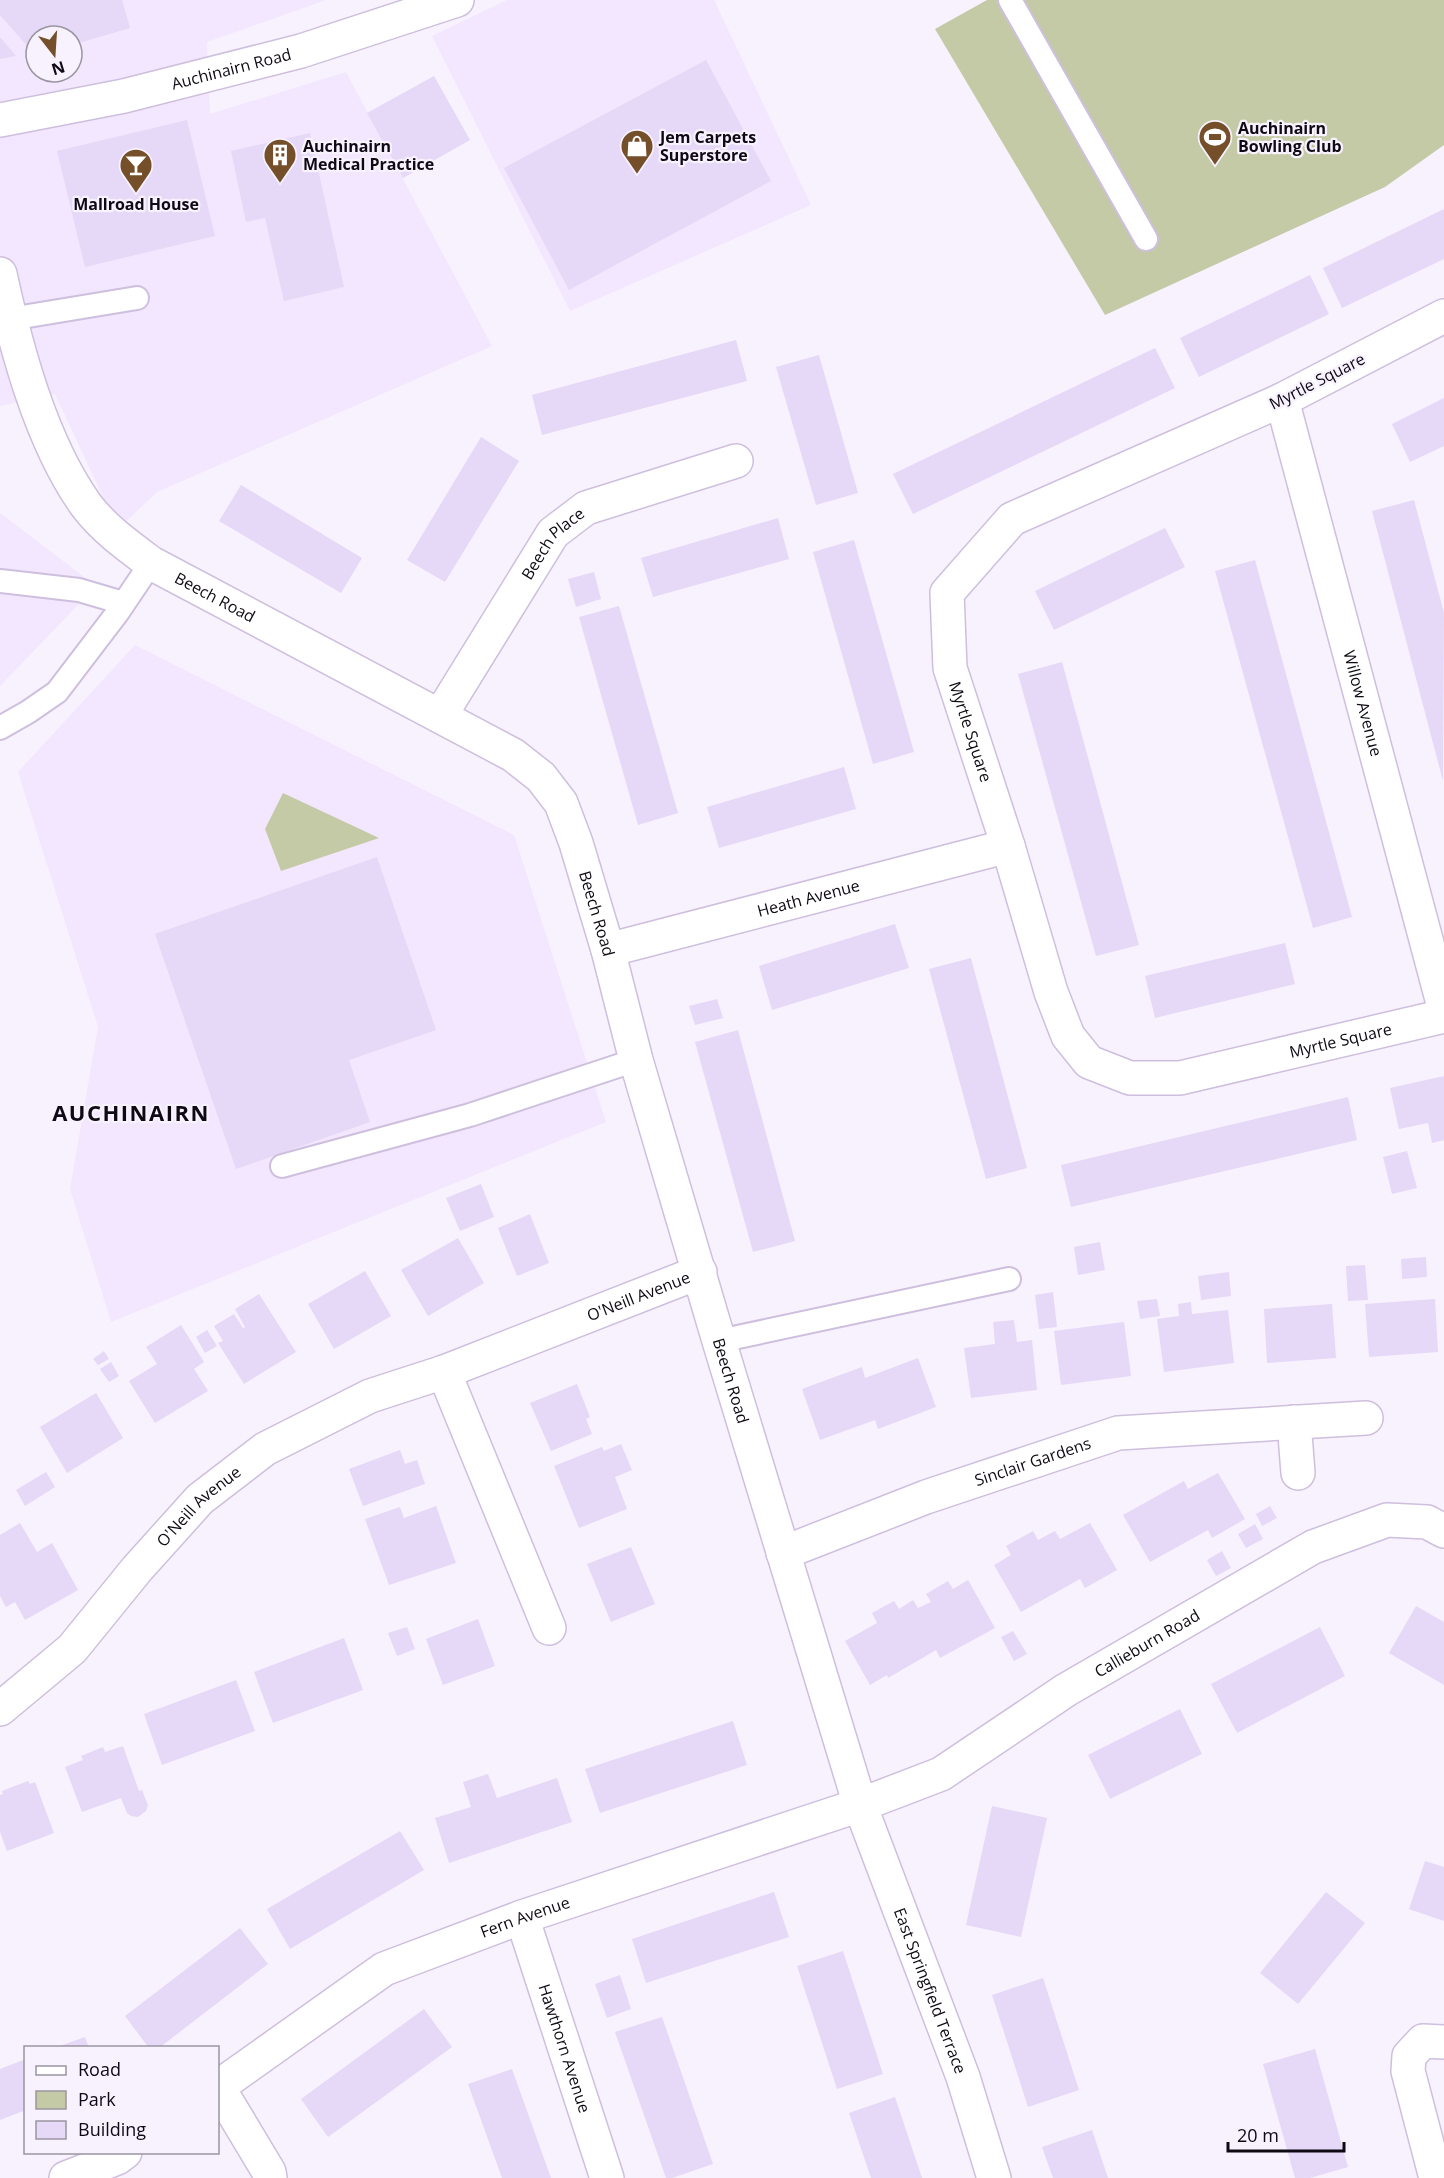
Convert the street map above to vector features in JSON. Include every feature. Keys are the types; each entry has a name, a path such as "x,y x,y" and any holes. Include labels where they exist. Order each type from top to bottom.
{"street":[{"name":"Auchinairn Road","path":"0,120 124,96 301,51 457,0"},
{"name":"Beech Road","path":"0,274 10,319 44,425 63,468 87,506 116,537 150,563 513,755 541,777 561,803 576,843 608,950 636,1060 860,1805"},
{"name":"Myrtle Square","path":"1444,316 1282,400 1012,519 947,593 950,668 1008,846 1051,992 1068,1036 1089,1062 1130,1078 1180,1078 1444,1016"},
{"name":"Willow Avenue","path":"1282,400 1444,1007"},
{"name":"Beech Place","path":"440,716 553,533 586,508 736,461"},
{"name":"Heath Avenue","path":"608,950 1008,846"},
{"name":"O'Neill Avenue","path":"0,1707 72,1649 137,1569 200,1499 265,1449 370,1396 444,1372 700,1272"},
{"path":"444,1372 549,1628"},
{"name":"Sinclair Gardens","path":"783,1553 926,1497 1118,1433 1366,1418"},
{"path":"1294,1422 1298,1473"},
{"name":"Callieburn Road","path":"860,1805 941,1774 1066,1690 1313,1546 1387,1520 1427,1522 1444,1531"},
{"name":"Fern Avenue","path":"219,2086 384,1969 522,1917 860,1805"},
{"name":"East Springfield Terrace","path":"860,1805 963,2077 994,2178"},
{"name":"Hawthorn Avenue","path":"522,1917 607,2178"},
{"path":"1436,2178 1408,2071 1409,2056 1423,2041 1444,2042"},
{"path":"219,2089 269,2172 270,2178"},
{"path":"66,2178 122,2154"}],"lane":[{"path":"1010,0 1146,239"},
{"path":"10,319 137,298"},
{"path":"0,728 57,692 150,563"},
{"path":"0,581 79,590 123,603"},
{"path":"282,1166 470,1114 636,1060"},
{"path":"719,1341 1009,1279"}],"shaded area":[{"path":"0,0 326,0 207,42 210,114 346,72 492,346 157,492 118,529 55,394 0,406"},
{"path":"507,0 714,0 811,205 570,311 432,36"},
{"path":"0,513 96,586 0,686"},
{"path":"135,645 514,835 606,1122 111,1322 70,1189 98,1027 18,772"}],"green space":[{"name":"Auchinairn Bowling Club","path":"987,0 1444,0 1444,145 1385,187 1105,315 935,29"},
{"path":"283,793 379,838 281,871 265,829"}],"building":[{"path":"0,0 122,0 130,28 84,41 84,24 24,24 24,42 0,15"},
{"path":"0,37 16,56 0,59"},
{"name":"Jem Carpets Superstore","path":"706,60 771,181 569,290 504,168"},
{"path":"434,76 470,140 403,178 367,113"},
{"name":"Mallroad House","path":"187,120 215,236 85,267 57,151"},
{"name":"Auchinairn Medical Practice","path":"310,133 344,287 284,301 265,218 246,222 231,151"},
{"path":"1444,209 1444,259 1342,308 1323,268"},
{"path":"1310,275 1329,314 1199,377 1180,338"},
{"path":"736,340 747,381 542,435 532,395"},
{"path":"1155,348 1175,388 913,514 893,474"},
{"path":"819,355 858,493 816,505 776,367"},
{"path":"1444,398 1444,446 1410,462 1392,424"},
{"path":"481,437 519,461 445,582 407,560"},
{"path":"241,485 362,558 341,593 219,521"},
{"path":"1414,500 1444,613 1443,781 1372,511"},
{"path":"778,518 789,559 653,597 641,558"},
{"path":"1165,528 1185,567 1054,630 1035,591"},
{"path":"854,540 914,752 873,764 813,552"},
{"path":"1255,560 1352,917 1313,928 1215,571"},
{"path":"594,572 601,599 576,607 568,579"},
{"path":"619,606 678,813 638,825 579,617"},
{"path":"1062,662 1139,945 1096,956 1018,674"},
{"path":"844,767 856,809 719,848 707,807"},
{"path":"377,857 436,1030 349,1060 370,1122 236,1169 155,934"},
{"path":"895,924 909,968 772,1010 759,966"},
{"path":"1285,943 1295,984 1155,1018 1145,976"},
{"path":"971,958 1027,1168 986,1179 929,969"},
{"path":"717,999 723,1018 695,1025 689,1006"},
{"path":"738,1030 795,1241 753,1252 695,1042"},
{"path":"1444,1076 1444,1140 1432,1143 1428,1123 1399,1129 1390,1088"},
{"path":"1348,1097 1357,1140 1071,1207 1061,1165"},
{"path":"1407,1151 1417,1188 1392,1194 1383,1157"},
{"path":"481,1184 494,1217 460,1231 446,1198"},
{"path":"530,1214 549,1263 517,1276 498,1228"},
{"path":"458,1238 484,1283 428,1316 401,1270"},
{"path":"1100,1242 1105,1270 1078,1275 1074,1247"},
{"path":"1426,1257 1427,1277 1402,1279 1401,1259"},
{"path":"1365,1265 1368,1300 1348,1301 1346,1266"},
{"path":"365,1271 391,1316 334,1349 308,1304"},
{"path":"1229,1272 1231,1296 1201,1300 1198,1276"},
{"path":"1053,1292 1057,1327 1039,1329 1035,1295"},
{"path":"259,1294 296,1352 244,1384 218,1343 223,1341 214,1326 234,1314 243,1328 245,1327 235,1309"},
{"path":"1157,1299 1160,1316 1140,1319 1137,1301"},
{"path":"1435,1299 1438,1352 1369,1357 1365,1304"},
{"path":"1191,1302 1192,1314 1228,1310 1234,1363 1164,1372 1157,1319 1179,1316 1178,1304"},
{"path":"1332,1304 1336,1358 1267,1363 1264,1309"},
{"path":"1014,1320 1017,1342 1032,1340 1037,1390 971,1398 964,1348 995,1344 993,1322"},
{"path":"1124,1322 1131,1376 1061,1385 1054,1331"},
{"path":"181,1325 204,1362 194,1369 208,1391 155,1423 129,1381 157,1364 146,1347"},
{"path":"207,1330 217,1346 205,1353 196,1337"},
{"path":"104,1351 109,1359 98,1365 93,1359"},
{"path":"918,1358 936,1407 878,1429 875,1420 820,1440 802,1389 862,1367 865,1378"},
{"path":"111,1362 119,1376 109,1382 100,1369"},
{"path":"577,1384 590,1417 586,1419 592,1434 551,1451 530,1403"},
{"path":"96,1393 123,1438 67,1473 40,1427"},
{"path":"621,1444 632,1470 615,1477 627,1509 579,1528 554,1466 602,1447 604,1451"},
{"path":"400,1450 405,1464 417,1460 425,1484 363,1506 349,1469"},
{"path":"46,1472 55,1487 25,1506 16,1490"},
{"path":"1218,1473 1245,1519 1212,1538 1208,1530 1150,1562 1123,1515 1184,1481 1188,1489"},
{"path":"436,1506 456,1563 389,1585 365,1519 400,1507 404,1518"},
{"path":"1270,1506 1277,1518 1262,1526 1256,1514"},
{"path":"20,1523 37,1552 52,1543 78,1590 25,1620 15,1602 6,1607 0,1596 0,1535"},
{"path":"1090,1523 1117,1570 1085,1588 1080,1579 1021,1612 994,1565 1011,1555 1006,1546 1033,1531 1038,1540 1055,1531 1060,1539"},
{"path":"1255,1524 1263,1539 1246,1548 1238,1534"},
{"path":"631,1547 655,1604 611,1622 587,1564"},
{"path":"1222,1551 1231,1568 1216,1576 1207,1560"},
{"path":"968,1580 995,1628 940,1658 936,1650 888,1678 887,1675 870,1685 845,1641 877,1623 872,1613 894,1601 899,1609 913,1600 918,1608 931,1602 926,1594 948,1581 953,1589"},
{"path":"1416,1606 1444,1622 1444,1685 1389,1653"},
{"path":"478,1619 495,1666 443,1685 426,1639"},
{"path":"407,1627 415,1649 397,1656 388,1633"},
{"path":"1320,1627 1345,1676 1237,1733 1211,1684"},
{"path":"1013,1631 1027,1654 1014,1661 1001,1637"},
{"path":"344,1638 363,1690 273,1723 254,1672"},
{"path":"236,1680 255,1731 162,1765 144,1714"},
{"path":"1180,1709 1202,1754 1110,1799 1088,1755"},
{"path":"733,1721 747,1765 600,1813 585,1769"},
{"path":"123,1746 139,1791 142,1790 148,1805 146,1811 138,1817 131,1816 127,1813 121,1798 82,1812 65,1767 83,1760 81,1756 103,1747 105,1752"},
{"path":"488,1774 497,1798 557,1778 572,1822 449,1863 435,1818 471,1807 463,1782"},
{"path":"28,1781 30,1784 35,1782 54,1833 7,1851 0,1832 0,1795 3,1794 2,1791"},
{"path":"992,1806 1047,1818 1021,1937 966,1925"},
{"path":"400,1831 424,1870 290,1949 267,1909"},
{"path":"1425,1861 1444,1867 1444,1921 1409,1909"},
{"path":"774,1892 789,1937 646,1983 632,1939"},
{"path":"1326,1892 1365,1923 1298,2004 1260,1973"},
{"path":"240,1928 268,1964 162,2046 148,2046 125,2016"},
{"path":"843,1951 883,2074 837,2089 797,1966"},
{"path":"620,1975 631,2009 607,2018 595,1984"},
{"path":"1043,1978 1079,2090 1028,2107 992,1995"},
{"path":"424,2009 452,2047 328,2137 301,2099"},
{"path":"662,2017 713,2164 672,2178 666,2178 615,2032"},
{"path":"85,2037 88,2046 60,2046"},
{"path":"1315,2049 1348,2167 1310,2178 1295,2178 1263,2064"},
{"path":"24,2060 24,2111 0,2120 0,2069"},
{"path":"512,2069 551,2178 502,2178 468,2084"},
{"path":"895,2097 922,2178 871,2178 849,2113"},
{"path":"1092,2130 1108,2178 1053,2178 1042,2147"}],"place":[{"name":"Auchinairn Bowling Club","path":"1215,166"},
{"name":"Jem Carpets Superstore","path":"637,175"},
{"name":"Auchinairn Medical Practice","path":"280,184"},
{"name":"Mallroad House","path":"136,194"}],"district":[{"name":"AUCHINAIRN","path":"131,1112"}]}
